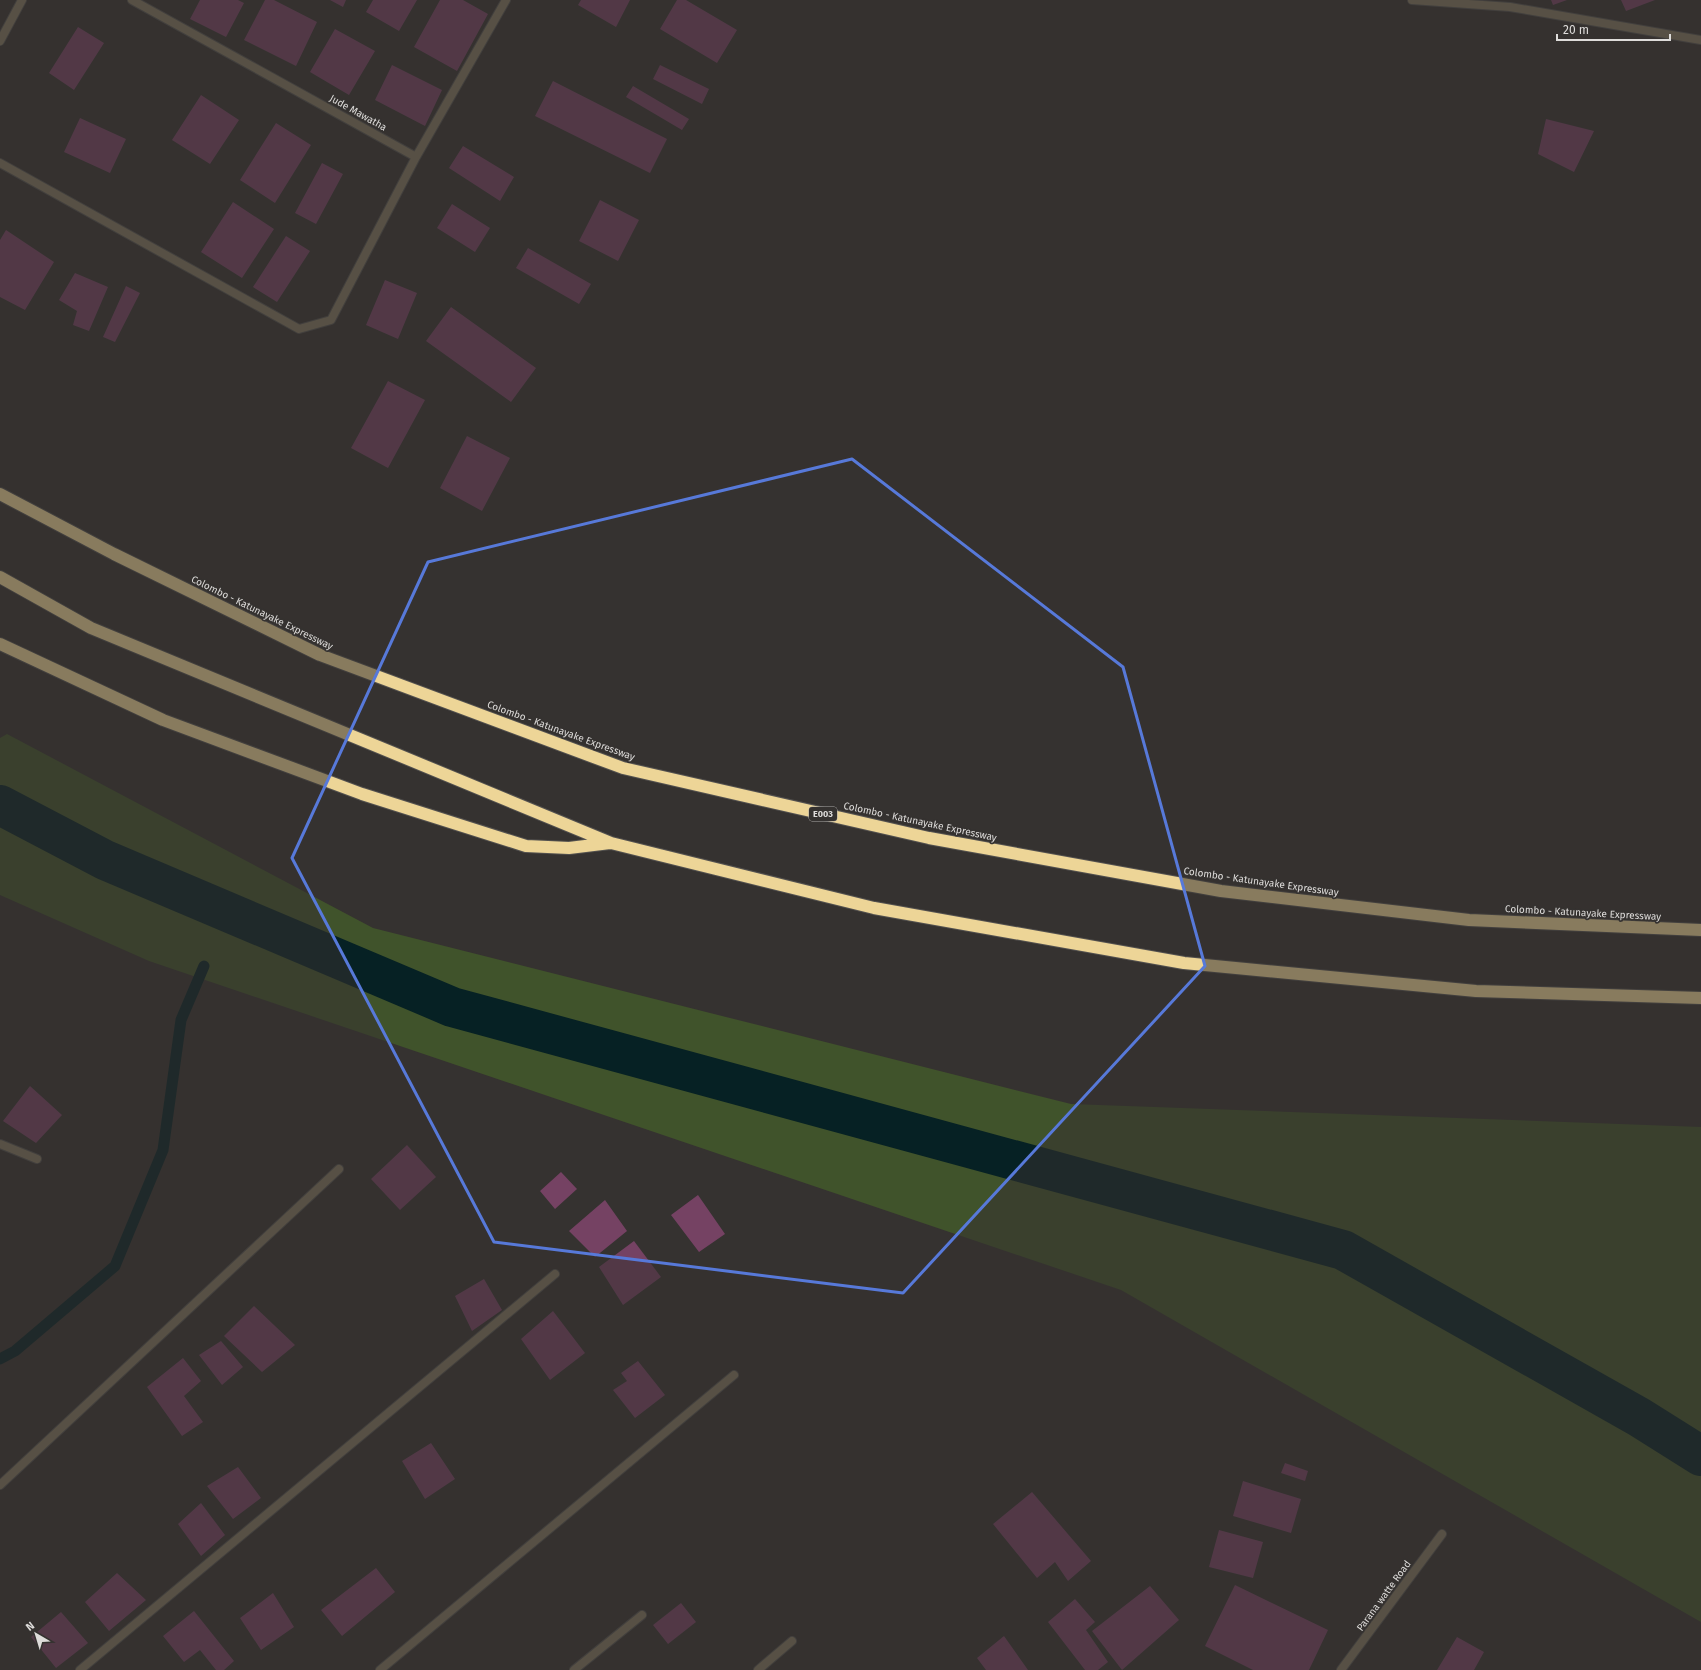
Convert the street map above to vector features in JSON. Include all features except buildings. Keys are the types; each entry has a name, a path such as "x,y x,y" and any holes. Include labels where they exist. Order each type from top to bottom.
{"highway":[{"name":"Colombo - Katunayake Expressway","path":"0,494 114,554 320,655 623,768 929,838 1221,891 1469,920 1701,930"},
{"path":"0,577 91,628 611,843 874,908 1184,963 1476,991 1701,998"},
{"path":"0,644 163,720 362,794 526,846 569,848 611,843"}],"street":[{"path":"0,41 22,0"},
{"name":"Jude Mawatha","path":"132,0 416,157"},
{"path":"0,163 299,329 330,320 416,157 506,0"},
{"path":"1412,0 1510,3 1701,40"},
{"path":"0,1144 37,1159"},
{"path":"0,1485 339,1169"},
{"path":"80,1670 556,1274"},
{"path":"380,1670 734,1375"},
{"name":"Parana watte Road","path":"1341,1670 1442,1534"},
{"path":"574,1670 642,1615"},
{"path":"758,1670 792,1641"}],"highlighted area":[{"path":"852,459 1123,667 1205,966 903,1293 494,1242 292,858 428,562"}],"green space":[{"path":"7,734 373,928 1071,1104 1701,1127 1701,1622 1121,1290 149,961 0,895 0,738"}],"waterway":[{"path":"0,805 105,860 452,1007 1343,1250 1639,1417 1701,1456"},
{"path":"0,1359 15,1351 115,1266 163,1150 181,1020 204,966"}]}
